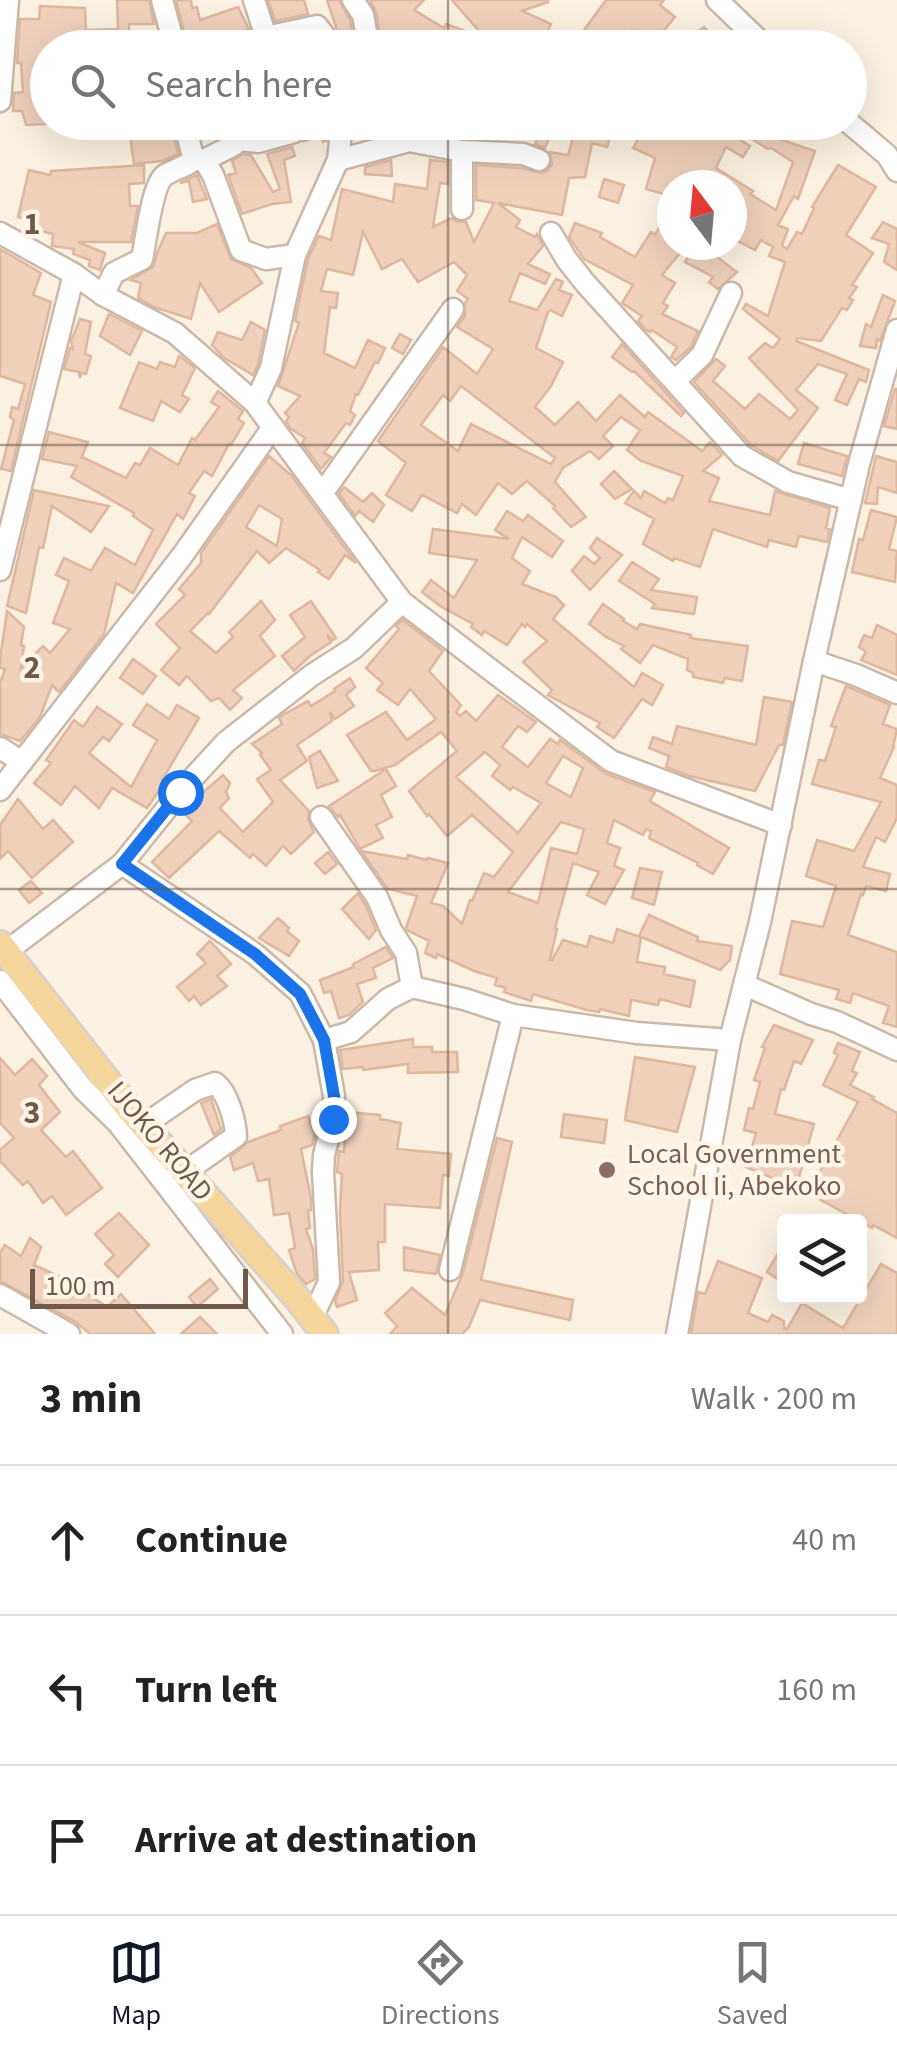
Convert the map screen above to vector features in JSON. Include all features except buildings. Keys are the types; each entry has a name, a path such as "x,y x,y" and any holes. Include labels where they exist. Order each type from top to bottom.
{"main road":[{"name":"IJOKO ROAD","path":"4,947 144,1125 318,1326"}],"street":[{"path":"0,99 8,0"},
{"path":"162,0 171,30"},
{"path":"254,0 264,30"},
{"path":"353,0 363,16 366,30"},
{"path":"718,0 749,30"},
{"path":"867,138 887,155 897,172"},
{"path":"191,140 199,160 213,175 241,250 266,258 295,255"},
{"path":"103,294 114,273 142,259 153,193 163,176 234,146 234,140"},
{"path":"254,403 271,368 295,255 338,160 340,140"},
{"path":"338,160 408,141 462,152 523,154 540,160"},
{"path":"462,152 462,209"},
{"path":"0,232 175,333 254,403 402,602 611,762 781,825"},
{"path":"551,233 586,284 742,456 788,482 852,500"},
{"path":"0,570 74,274"},
{"path":"676,380 702,355 731,293"},
{"path":"322,494 453,309"},
{"path":"677,1334 730,1040 781,825 858,464 897,330"},
{"path":"0,790 182,556 272,427"},
{"path":"4,947 122,864 226,742 312,675 354,648 402,602"},
{"path":"814,661 897,692"},
{"path":"0,748 22,762"},
{"path":"321,817 377,897 406,954 412,987"},
{"path":"122,864 255,954 300,994 324,1040 334,1096 323,1172 329,1282 318,1326"},
{"path":"0,981 282,1334"},
{"path":"745,986 897,1050"},
{"path":"324,1040 351,1032 388,999 412,987 513,1015 730,1040"},
{"path":"450,1270 513,1015"},
{"path":"144,1125 194,1090 215,1083 222,1088 236,1136 185,1172"},
{"path":"0,1294 69,1334"}],"place":[{"name":"Local Government School Ii, Abekoko","path":"607,1170"}],"route":[{"path":"180,792 122,864 255,954 300,994 324,1040 334,1096 333,1119"}]}
